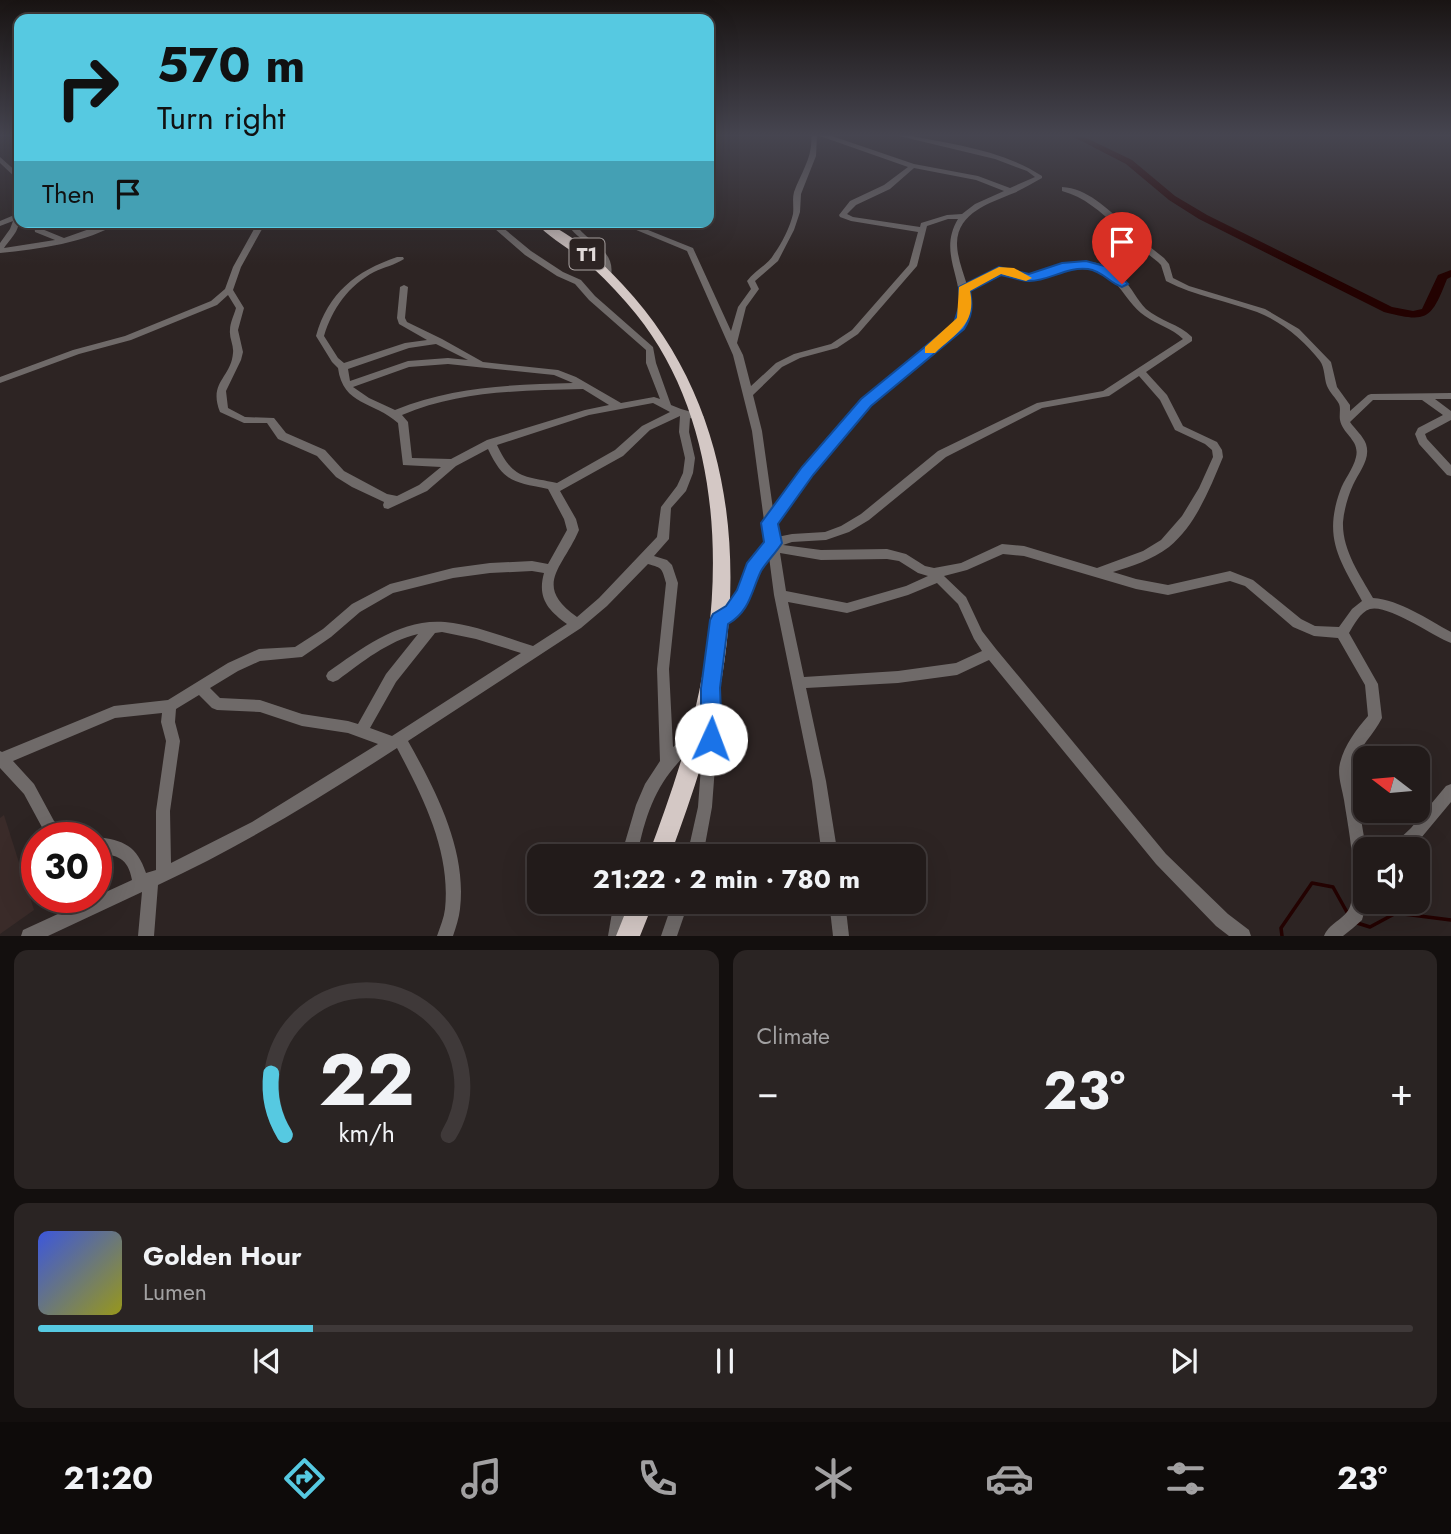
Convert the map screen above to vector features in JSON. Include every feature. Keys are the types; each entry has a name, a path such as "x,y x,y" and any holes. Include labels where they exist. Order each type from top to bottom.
{"highway":[{"name":"T1","path":"549,228 584,252 608,274 628,293 655,328 675,360 687,415 710,454 719,521 719,620 710,688 700,734 663,844"},
{"path":"628,936 637,914"}],"street":[{"path":"733,342 742,307 755,289 751,281 776,258 795,218 796,196 805,178"},
{"path":"899,178 887,187 853,203 843,215 851,219 922,230"},
{"path":"976,178 1012,191"},
{"path":"748,394 779,365 797,356 834,345 855,332 913,267 924,225 936,220 964,216 1035,178"},
{"path":"1065,189 1080,193 1102,206 1122,226 1121,233 1137,241 1165,264 1169,279 1185,288 1262,311 1296,331 1326,362 1332,387 1345,405 1345,421 1361,443 1363,452 1356,472 1346,487 1338,529 1338,545 1369,603"},
{"path":"769,523 866,402 959,326 964,319 964,290 952,242 964,216"},
{"path":"0,250 14,226"},
{"path":"37,228 66,242"},
{"path":"0,250 66,242 101,228"},
{"path":"0,380 177,320 214,303 229,290 237,267 259,228"},
{"path":"498,228 528,253 560,274 578,282 592,298 650,349 651,363 667,404"},
{"path":"572,228 575,234 604,253 609,264 608,274"},
{"path":"638,228 672,240 690,250 733,342 757,430 780,595 829,844"},
{"path":"400,260 375,267 353,280 338,297 321,328 320,336 335,360 343,366 351,393 395,414 404,425 407,462 452,463"},
{"path":"719,620 733,612 745,593 754,568 774,545 792,538 826,536 845,530 865,517 942,454 1040,405 1106,394 1189,339 1134,303 1122,284 1107,270 1097,266 1073,265 1024,278 1004,270 964,290"},
{"path":"404,287 401,321 482,364"},
{"path":"229,290 239,303 241,312 234,331 238,353 222,385 223,410 244,421 270,420 282,436 321,453 340,474 356,484 385,498 399,500"},
{"path":"343,366 408,345 439,341"},
{"path":"347,386 418,362 482,364 555,372 617,405"},
{"path":"1099,572 1127,563 1172,537 1189,514 1218,457 1213,443 1183,431 1173,408 1140,372"},
{"path":"395,414 426,400 475,390 584,386"},
{"path":"1345,421 1371,397 1385,394 1426,398 1451,396"},
{"path":"1426,398 1441,408 1448,417 1420,433 1451,472"},
{"path":"388,505 423,488 452,463 491,443 617,405 654,400 687,415"},
{"path":"491,443 501,465 515,478 553,487 565,484 609,459 631,444 646,428 687,415"},
{"path":"29,936 257,827 578,624 603,603 663,539 666,507 682,488 688,472 690,458 684,432 687,415"},
{"path":"553,487 563,511 573,525 573,530 552,570 548,583 551,601 578,624"},
{"path":"774,545 821,555 887,554 902,558 936,575 962,601 978,635 991,653 1161,859 1222,920 1243,936"},
{"path":"780,595 847,608 908,590 936,575 963,567 1002,549 1024,551 1136,584 1168,590 1230,576 1241,578 1297,623 1314,631 1342,633"},
{"path":"641,563 652,559 663,563 668,568 671,583 663,669 667,761"},
{"path":"47,822 29,789 1,758 114,712 170,706 259,655 298,653 356,608 390,589 453,573 490,568 532,566 552,570"},
{"path":"1342,633 1353,616 1369,603 1389,606 1451,638"},
{"path":"361,732 391,678 431,628"},
{"path":"333,676 386,641 411,631 431,628 472,633 532,651"},
{"path":"1342,633 1371,684 1375,718 1356,740 1347,758 1346,771 1357,837"},
{"path":"798,683 898,677 957,669 991,653"},
{"path":"200,688 217,704 260,706 299,719 396,741 429,791 455,882 453,914 445,936"},
{"path":"697,844 705,807 711,739 710,688"},
{"path":"146,936 173,741 168,722 170,706"},
{"path":"632,844 638,815 667,761 679,748 700,734"},
{"path":"1412,837 1451,791"},
{"path":"112,848 123,850 131,856 152,879"},
{"path":"615,936 619,914"},
{"path":"669,936 677,914"},
{"path":"838,914 841,936"},
{"path":"1332,936 1337,928 1352,920 1356,914"}],"shaded area":[{"path":"4,815 21,869 21,913 30,913 0,934 0,818"}],"waterway":[{"path":"1148,178 1172,198 1203,217 1388,310 1413,315 1426,311 1442,277 1451,273"},
{"path":"1282,936 1281,928 1312,883 1333,887 1348,914"},
{"path":"1354,922 1370,927 1396,913 1451,920"}],"slow traffic":[{"path":"930,350 964,319 964,290 1004,270 1026,278"}],"route":[{"path":"711,739 710,688 719,620 733,612 745,593 754,568 773,543 769,523 866,402 959,326 964,319 964,290 999,271 1010,271 1030,278 1073,265 1097,266 1107,270 1122,284"}]}
